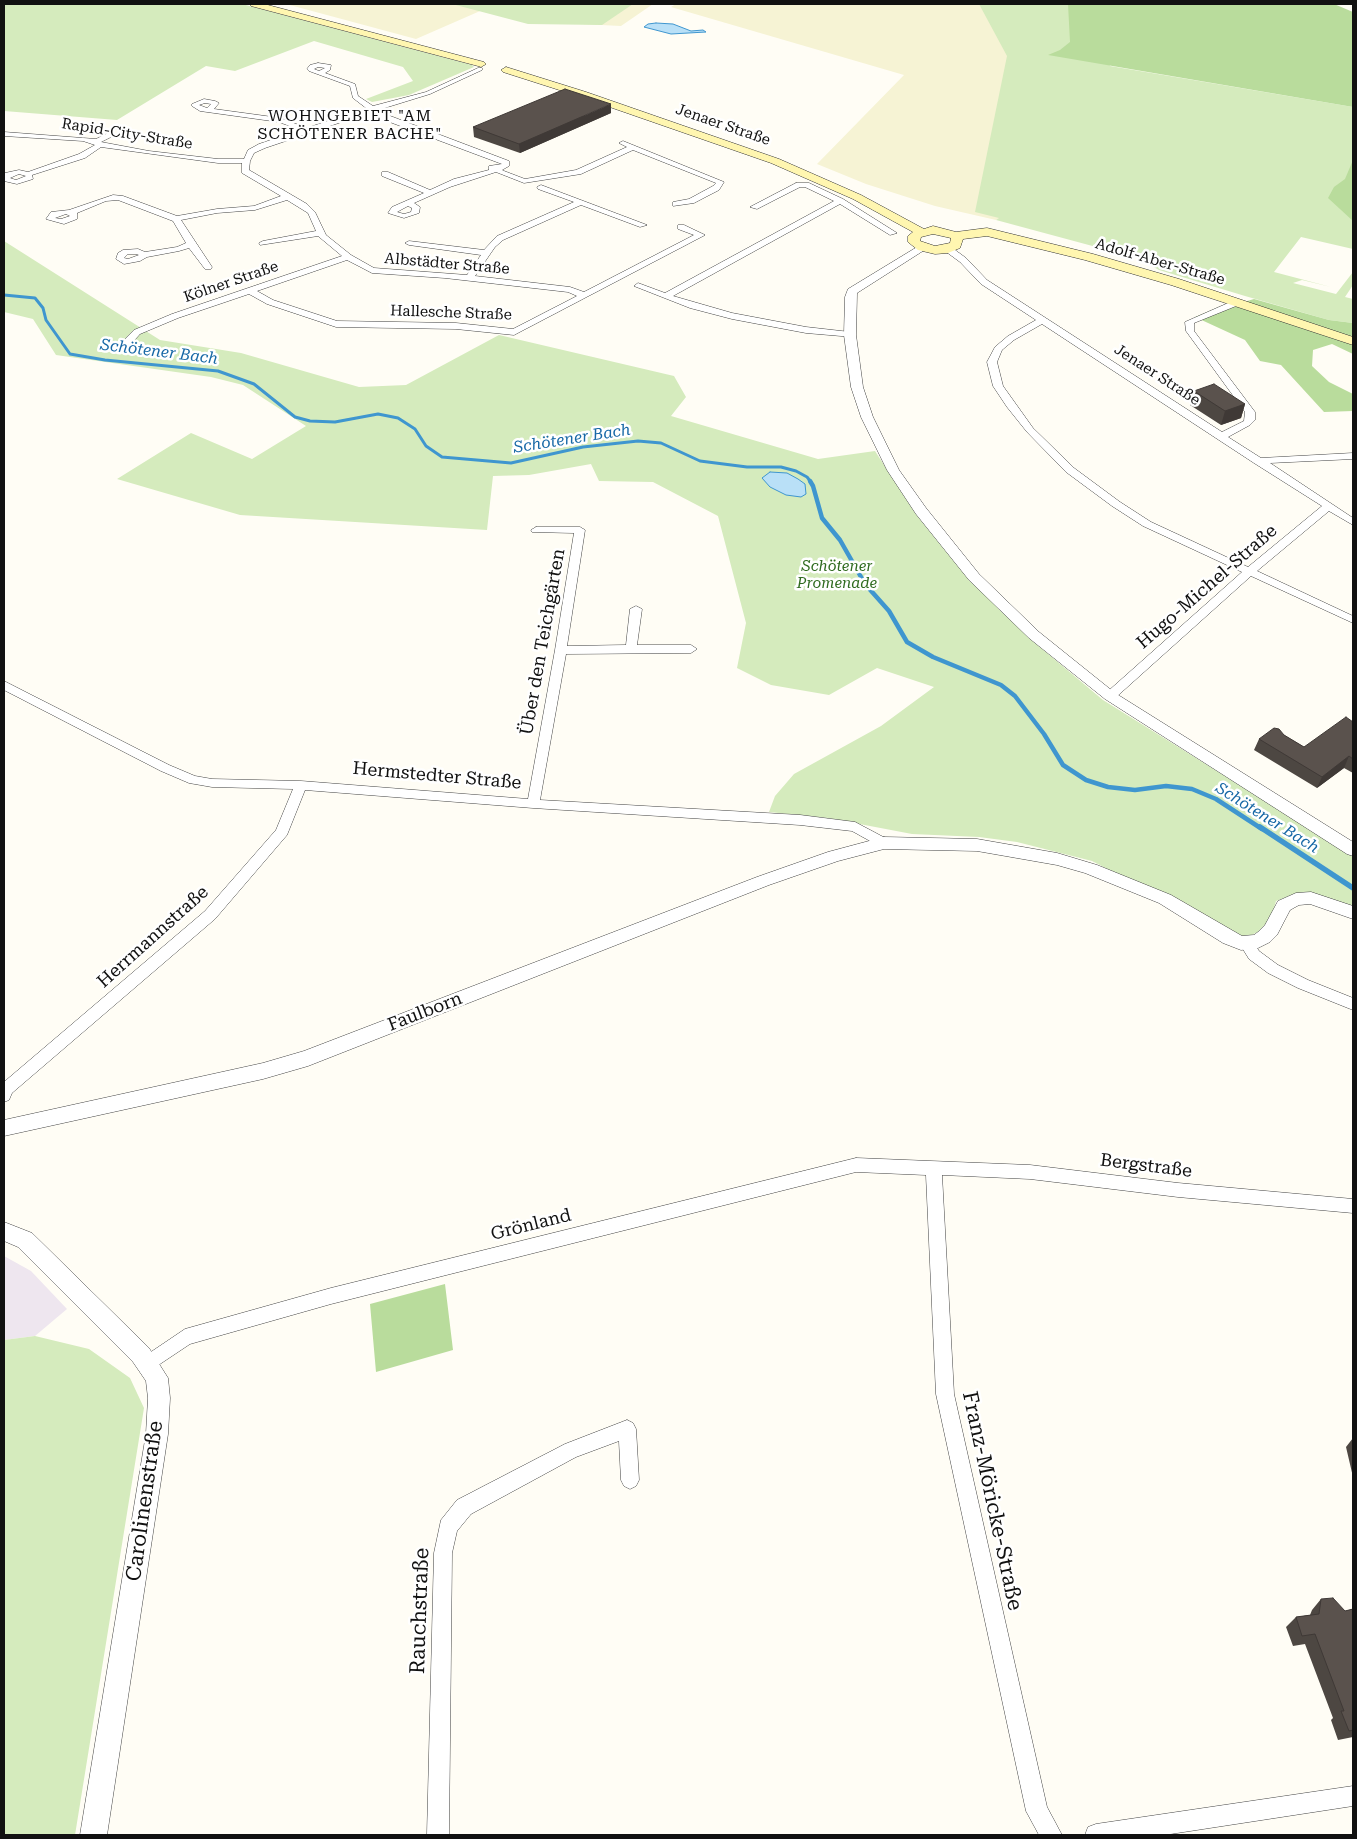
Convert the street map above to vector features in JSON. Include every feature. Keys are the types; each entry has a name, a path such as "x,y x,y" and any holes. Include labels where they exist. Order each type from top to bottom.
{"main road":[{"name":"Jenaer Straße","path":"254,4 591,96 775,161 858,197 922,232"},
{"path":"496,61 510,65 510,67 490,69 496,61"},
{"name":"Adolf-Aber-Straße","path":"922,232 940,231 955,236 987,232 1004,236 1133,269 1353,341"},
{"path":"922,232 914,236 914,242 922,248 935,250 948,249 956,245 957,239 955,236"}],"street":[{"path":"246,161 251,152 306,130 428,94 490,69"},
{"path":"319,73 353,85 355,98 382,116 506,163 505,166 449,185"},
{"path":"208,110 280,120 306,130"},
{"name":"Rapid-City-Straße","path":"4,134 65,138 218,162 246,161"},
{"path":"28,174 82,156 110,134"},
{"path":"623,143 720,182 716,188 691,201 676,204"},
{"path":"484,166 497,168 501,173 515,179 537,180 578,172 633,147"},
{"path":"407,203 478,171 484,166 485,155"},
{"name":"Albstädter Straße","path":"246,161 245,171 311,212 321,233 331,244 348,257 372,270 469,278 570,290 583,295"},
{"path":"385,174 430,193"},
{"path":"754,207 799,185 813,187 892,233"},
{"path":"541,187 643,225"},
{"path":"72,212 113,197 176,219 217,211 255,208 287,197"},
{"path":"666,296 840,201"},
{"path":"469,278 492,245 500,238 580,202"},
{"path":"176,219 208,267"},
{"name":"Hallesche Straße","path":"251,291 270,302 336,324 456,326 514,332 701,235 680,227"},
{"path":"264,243 321,233"},
{"path":"409,243 487,253"},
{"path":"144,255 180,249 191,244"},
{"path":"922,248 852,291 850,297 850,335 857,387 867,416 893,470 921,511 948,547 981,583 1034,635 1110,696 1175,739 1353,850"},
{"name":"Jenaer Straße","path":"948,249 963,260 984,282 1353,522"},
{"name":"Kölner Straße","path":"128,342 131,337 146,327 222,299 251,291 348,257"},
{"path":"638,286 694,306 751,320 850,335"},
{"path":"1222,436 1247,423 1250,420 1250,412 1190,331 1189,322 1238,302"},
{"path":"1042,320 1011,338 998,349 992,366 998,386 1010,405 1030,430 1070,470 1147,524 1353,620"},
{"path":"1258,461 1353,456"},
{"name":"Hugo-Michel-Straße","path":"1110,696 1328,506"},
{"name":"Über den Teichgärten","path":"533,804 561,650 580,530 536,530"},
{"path":"631,649 636,609"},
{"path":"561,650 690,648"},
{"name":"Hermstedter Straße","path":"4,685 193,780 212,783 301,785 533,804 800,820 855,827 884,843"},
{"name":"Herrmannstraße","path":"4,1096 5,1090 210,915 282,832 301,785"},
{"name":"Hermstedter Straße","path":"834,856 884,843 977,845 1057,859 1124,881 1165,899 1229,938 1246,942"},
{"name":"Faulborn","path":"4,1128 263,1071 308,1058 763,881 834,856"},
{"path":"1353,913 1311,898 1296,899 1284,906 1271,930 1264,937 1246,942 1254,955 1273,969 1303,984 1353,1004"},
{"name":"Grönland","path":"148,1364 185,1338 331,1296 847,1167 856,1165 934,1168"},
{"name":"Bergstraße","path":"934,1168 1030,1172 1178,1190 1353,1206"},
{"name":"Franz-Möricke-Straße","path":"934,1168 945,1394 1037,1811 1051,1835"},
{"name":"Carolinenstraße","path":"4,1231 25,1240 98,1311 148,1364 157,1378 159,1398 156,1434 94,1835"},
{"name":"Rauchstraße","path":"438,1835 443,1553 448,1526 464,1507 571,1450 627,1429 630,1480"},
{"path":"1096,1835 1353,1796"}],"shaded area":[{"path":"286,4 653,4 621,26 542,22 487,8 416,39"},
{"path":"676,4 1068,4 1076,182 996,220 935,206 866,184 817,164 904,75 671,7"},
{"path":"4,1256 31,1271 67,1309 35,1336 4,1340"}],"green space":[{"path":"4,4 242,4 474,67 409,95 372,102 366,99 413,81 403,67 314,41 235,71 206,66 117,120 4,111"},
{"path":"452,4 633,4 602,25 528,24"},
{"path":"979,4 1093,4 1110,66 1353,107 1353,249 1301,237 1274,272 1331,287 1302,280 1293,283 1336,294 1353,272 1353,285 1345,297 1353,299 1353,323 1329,320 1245,296 1159,270 1137,258 996,220 999,218 975,212 1007,56"},
{"path":"1068,4 1334,4 1353,12 1353,107 1048,55 1060,50 1070,42"},
{"path":"1353,160 1353,221 1328,198 1334,187 1345,179"},
{"name":"Schötener Promenade","path":"4,241 160,340 241,353 359,387 406,385 499,335 674,376 686,397 671,416 818,459 875,451 916,514 943,548 969,579 1028,637 1103,700 1353,856 1353,908 1310,893 1295,894 1276,901 1269,927 1247,937 1233,934 1092,861 1017,842 979,837 912,834 828,818 769,812 775,796 794,774 881,726 934,687 877,668 829,695 771,685 737,668 746,623 718,516 653,482 599,481 591,464 529,475 493,476 487,530 240,515 117,479 191,433 252,459 306,426 243,385 211,377 56,355 33,319 4,312"},
{"path":"1254,299 1329,320 1353,323 1353,354 1332,344 1313,350 1312,366 1329,382 1353,394 1353,411 1324,412 1281,365 1260,361 1245,340 1195,317 1231,302 1237,304"},
{"path":"445,1284 453,1350 376,1372 370,1304"},
{"path":"35,1336 89,1349 130,1378 144,1408 75,1835 4,1835 4,1340"}],"water":[{"path":"648,24 673,24 691,31 703,30 706,32 671,34 644,27"},
{"path":"770,472 787,473 798,479 805,484 806,494 801,497 786,495 770,487 762,478"}],"building":[{"path":"565,89 611,104 519,144 473,127"},
{"path":"1214,384 1245,404 1225,411 1194,391"},
{"path":"1346,717 1353,722 1353,759 1349,756 1322,777 1259,739 1274,728 1279,729 1284,735 1304,747"},
{"path":"1333,1598 1345,1611 1353,1609 1353,1730 1349,1731 1341,1711 1344,1711 1315,1634 1302,1636 1296,1617 1319,1614 1321,1599"}],"waterway":[{"name":"Schötener Bach","path":"4,295 35,298 43,308 46,320 70,354 105,360 218,371 254,384 295,417 310,421 335,422 378,414 398,418 415,429 426,446 442,457 511,463 583,447 638,441 661,443 700,461 747,467 781,467 796,471 807,477 811,482"},
{"name":"Schötener Bach","path":"810,481 822,518 840,540 865,584 889,611 907,642 933,657 1001,685 1015,696 1044,734 1063,765 1086,780 1108,787 1135,790 1166,786 1192,789 1216,799 1262,829"},
{"name":"Schötener Bach","path":"1260,827 1353,888"}],"district":[{"name":"WOHNGEBIET \"AM SCHÖTENER BACHE\"","path":"350,125"}]}
